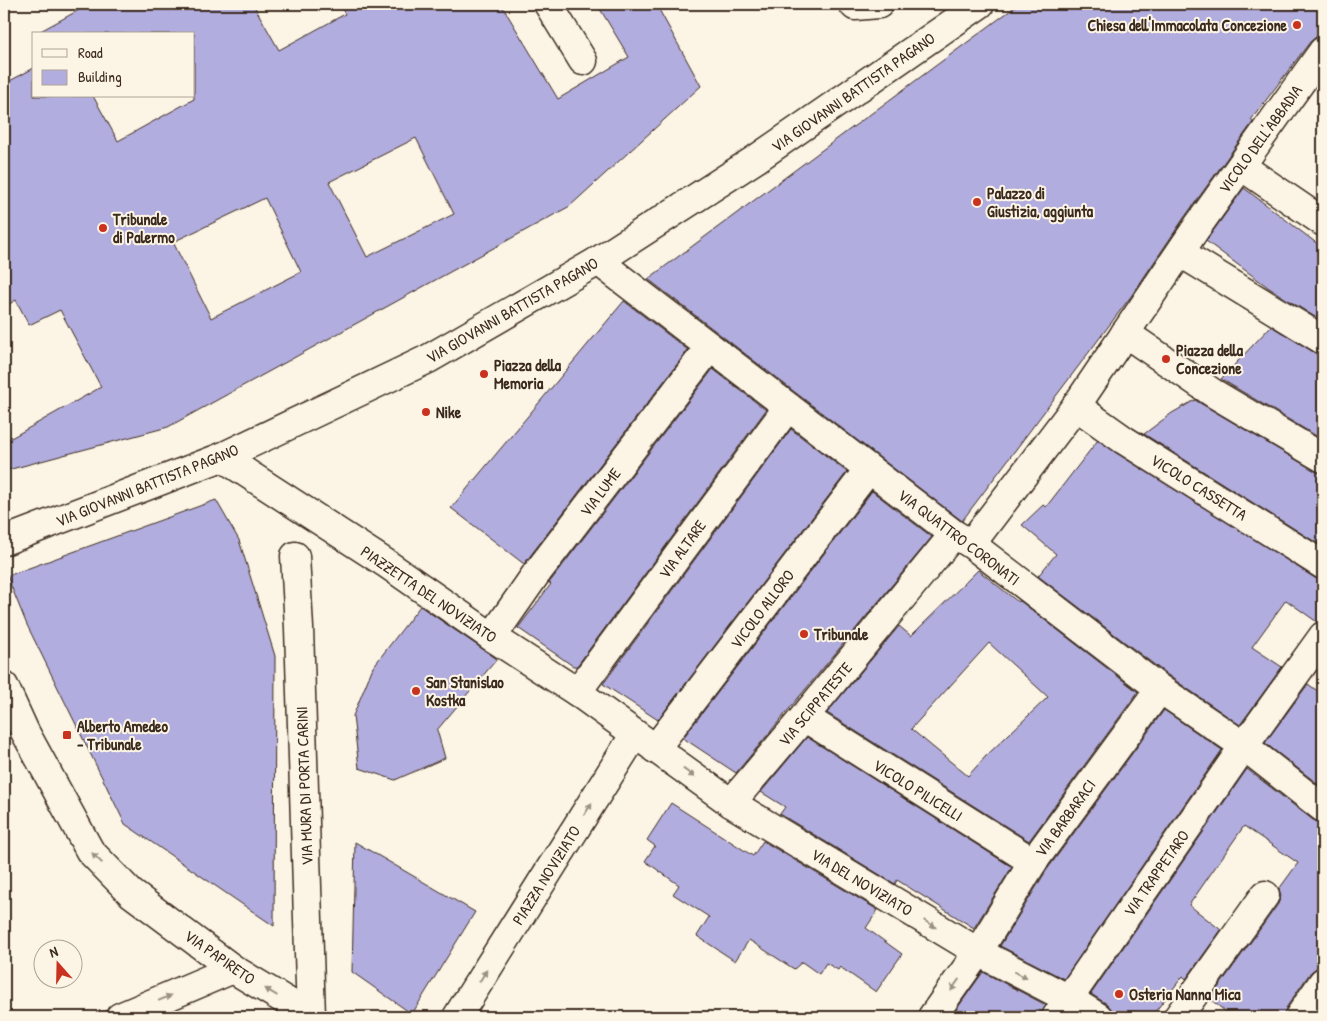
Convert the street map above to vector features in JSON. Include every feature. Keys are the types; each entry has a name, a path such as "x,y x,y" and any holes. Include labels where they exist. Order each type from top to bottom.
{"street":[{"path":"548,4 583,61"},
{"path":"853,4 855,6 879,4"},
{"name":"VIA GIOVANNI BATTISTA PAGANO","path":"4,541 222,457 428,359 598,262 756,159 980,4"},
{"name":"VICOLO DELL'ABBADIA","path":"1076,406 1181,253 1197,226 1323,51"},
{"path":"1241,166 1323,222"},
{"path":"1181,253 1323,340"},
{"name":"VIA QUATTRO CORONATI","path":"598,262 1160,689 1244,746 1323,808"},
{"path":"1125,333 1213,393 1323,458"},
{"name":"VIA LUME","path":"492,637 536,574 710,347"},
{"name":"VIA SCIPPATESTE","path":"731,803 804,717 963,539 1076,406"},
{"name":"VICOLO CASSETTA","path":"1076,406 1124,440 1323,565"},
{"name":"VIA ALTARE","path":"577,692 788,407"},
{"name":"PIAZZETTA DEL NOVIZIATO","path":"222,457 387,564 492,637 577,692 645,741"},
{"name":"VICOLO ALLORO","path":"645,741 869,469"},
{"name":"VIA MURA DI PORTA CARINI","path":"295,556 312,1017"},
{"name":"VIA TRAPPETARO","path":"1062,1008 1323,636"},
{"name":"VIA PAPIRETO","path":"4,686 25,732 90,851 131,893 233,969 312,1017"},
{"name":"VIA BARBARACI","path":"978,952 1033,862 1160,689"},
{"name":"VICOLO PILICELLI","path":"804,717 1033,862"},
{"name":"VIA DEL NOVIZIATO","path":"645,741 731,803 978,952 1062,1008 1098,1017"},
{"name":"PIAZZA NOVIZIATO","path":"457,1017 645,741"},
{"path":"1178,1017 1265,895"},
{"path":"932,1017 978,952"},
{"path":"120,1017 233,969"},
{"path":"1299,1017 1323,982"}],"building":[{"name":"Tribunale di Palermo","path":"90,4 253,4 279,50 345,14 339,4 501,4 558,99 629,57 597,4 656,4 701,86 570,206 168,427 4,471 4,442 101,387 60,310 29,325 16,300 4,307 4,84 32,69 32,98 94,98 118,141 194,99 195,32 39,32","holes":["416,138 454,214 367,257 329,182","265,198 301,272 211,318 173,242"]},
{"name":"Palazzo di Giustizia, aggiunta","path":"1019,4 1323,4 1323,36 1316,37 1310,42 1251,120 1253,122 1184,218 1132,295 962,521 648,279"},
{"path":"1244,188 1323,248 1323,322 1269,288 1206,241"},
{"path":"624,301 688,350 524,564 451,508"},
{"path":"1271,326 1323,356 1323,440 1221,379"},
{"path":"713,369 766,410 577,666 573,666 518,628 551,584 549,583"},
{"path":"1195,400 1323,474 1323,547 1144,434 1172,413"},
{"path":"791,429 847,472 658,720 603,684"},
{"path":"1098,440 1315,578 1323,580 1323,621 1317,622 1286,600 1252,647 1282,667 1240,725 1169,676 1038,576 1056,554 1022,525 1043,505 1046,507"},
{"name":"Tribunale","path":"872,491 932,537 736,773 683,738"},
{"path":"216,500 239,540 275,656 274,926 125,824 27,625 7,576"},
{"path":"978,570 1138,692 1029,841 827,713 899,626 911,636","holes":["989,643 1048,697 986,756 968,776 911,729"]},
{"name":"San Stanislao Kostka","path":"420,606 497,659 437,730 445,758 395,780 359,768 353,716 373,667"},
{"path":"1308,684 1323,695 1323,788 1265,743"},
{"path":"1164,710 1222,750 1064,979 1000,946 1046,871"},
{"path":"807,737 1012,867 974,928 897,880 895,884 780,814 785,807 761,792"},
{"path":"1247,769 1313,820 1323,823 1323,967 1316,968 1310,973 1286,1008 1284,1017 1232,1017 1210,999 1278,904 1281,896 1279,889 1298,863 1244,826 1189,905 1221,930 1186,979 1183,976 1151,1017 1114,1017 1112,1010 1107,1004 1091,994"},
{"path":"671,803 753,856 763,841 878,910 866,928 902,954 876,992 840,967 838,970 826,963 819,974 802,962 794,969 749,940 735,961 697,936 709,917 673,894 679,885 645,861 655,846 647,840"},
{"path":"355,842 475,912 412,1014 352,972"},
{"path":"983,972 1046,1005 1041,1017 951,1017"}],"place":[{"name":"Chiesa dell'Immacolata Concezione","path":"1297,25"},
{"name":"Palazzo di Giustizia, aggiunta","path":"977,202"},
{"name":"Tribunale di Palermo","path":"103,228"},
{"name":"Piazza della Concezione","path":"1166,359"},
{"name":"Piazza della Memoria","path":"484,374"},
{"name":"Nike","path":"426,412"},
{"name":"Tribunale","path":"804,634"},
{"name":"San Stanislao Kostka","path":"416,691"},
{"name":"Alberto Amedeo - Tribunale","path":"67,735"},
{"name":"Osteria Nanna Mica","path":"1119,994"}]}
